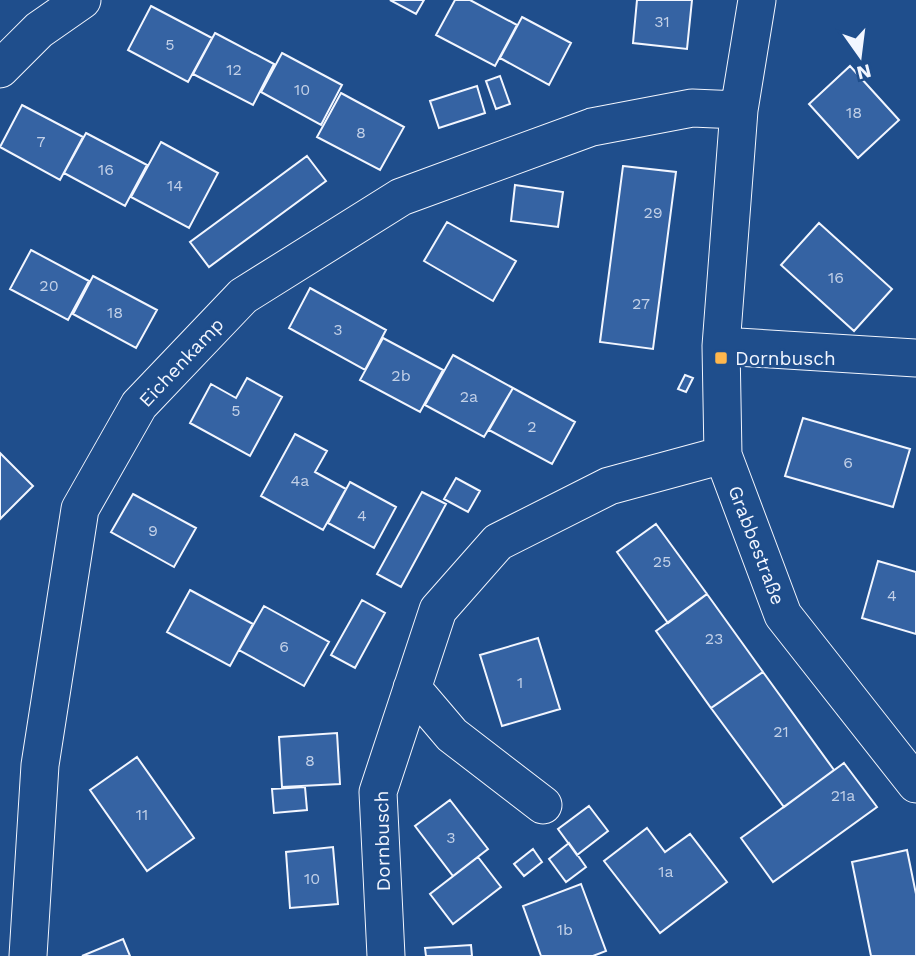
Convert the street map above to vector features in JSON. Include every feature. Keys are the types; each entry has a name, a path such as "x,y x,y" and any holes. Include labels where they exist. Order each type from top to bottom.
{"street":[{"path":"0,69 39,30 82,0"},
{"name":"Grabbestraße","path":"757,0 739,110 721,346 723,454 783,615 916,784"},
{"name":"Eichenkamp","path":"27,956 40,765 80,509 139,405 243,296 401,197 592,127 692,108 739,110"},
{"path":"721,346 916,358"},
{"name":"Dornbusch","path":"386,956 378,792 438,610 498,542 609,486 723,454"},
{"path":"412,688 452,735 543,804"}],"building":[{"path":"390,0 424,0 416,14"},
{"path":"455,0 470,0 517,25 495,66 436,35"},
{"path":"637,0 692,0 687,49 633,43"},
{"path":"151,6 212,38 188,82 128,50"},
{"path":"522,17 571,43 549,85 500,58"},
{"path":"215,33 274,64 253,105 193,74"},
{"path":"282,53 342,85 321,125 261,92"},
{"path":"850,66 899,120 858,158 809,104"},
{"path":"500,76 510,104 496,109 486,81"},
{"path":"477,86 485,113 439,128 430,101"},
{"path":"341,93 404,127 380,170 317,137"},
{"path":"22,105 83,137 60,180 0,147"},
{"path":"86,133 147,165 125,206 64,173"},
{"path":"161,142 218,173 189,228 131,197"},
{"path":"307,156 326,181 209,267 190,242"},
{"path":"623,166 676,172 653,349 600,342"},
{"path":"515,185 563,192 558,227 511,221"},
{"path":"447,222 516,261 493,301 424,261"},
{"path":"819,223 892,289 854,331 781,265"},
{"path":"31,250 89,281 68,320 10,289"},
{"path":"93,276 157,310 136,348 73,314"},
{"path":"310,288 386,330 365,370 289,328"},
{"path":"383,338 443,370 420,412 360,380"},
{"path":"453,355 513,388 484,437 425,405"},
{"path":"685,375 693,378 686,392 678,389"},
{"path":"247,378 282,397 250,456 190,423 211,384 236,398"},
{"path":"513,388 575,422 552,464 489,430"},
{"path":"803,418 910,449 893,507 785,476"},
{"path":"295,434 327,451 315,472 346,489 323,530 261,496"},
{"path":"0,453 33,486 0,519"},
{"path":"456,478 480,491 468,512 444,499"},
{"path":"350,482 396,507 374,548 328,523"},
{"path":"422,492 446,504 401,587 377,574"},
{"path":"133,494 196,528 174,567 111,532"},
{"path":"656,524 707,594 668,623 617,552"},
{"path":"878,561 916,572 916,634 862,618"},
{"path":"190,590 253,624 230,666 167,632"},
{"path":"707,594 763,672 711,708 656,631"},
{"path":"362,600 385,613 355,668 331,655"},
{"path":"264,606 329,642 304,686 239,650"},
{"path":"538,638 560,709 502,726 480,655"},
{"path":"763,672 834,770 784,807 711,708"},
{"path":"337,733 340,784 282,787 279,737"},
{"path":"137,757 194,838 147,871 90,790"},
{"path":"844,763 877,807 773,882 741,838"},
{"path":"305,787 307,810 274,813 272,789"},
{"path":"450,800 488,849 453,876 415,826"},
{"path":"589,806 608,831 577,855 558,829"},
{"path":"647,828 665,852 690,834 727,882 660,933 604,861"},
{"path":"569,843 586,867 566,882 549,859"},
{"path":"333,847 338,904 290,908 286,852"},
{"path":"533,849 542,862 524,876 514,864"},
{"path":"907,850 916,894 916,956 871,956 852,862"},
{"path":"478,857 501,887 453,924 430,894"},
{"path":"581,884 606,951 593,956 541,956 523,906"},
{"path":"123,939 130,956 82,956"},
{"path":"471,945 472,956 426,956 425,948"}],"place":[{"name":"Dornbusch","path":"721,358"}]}
